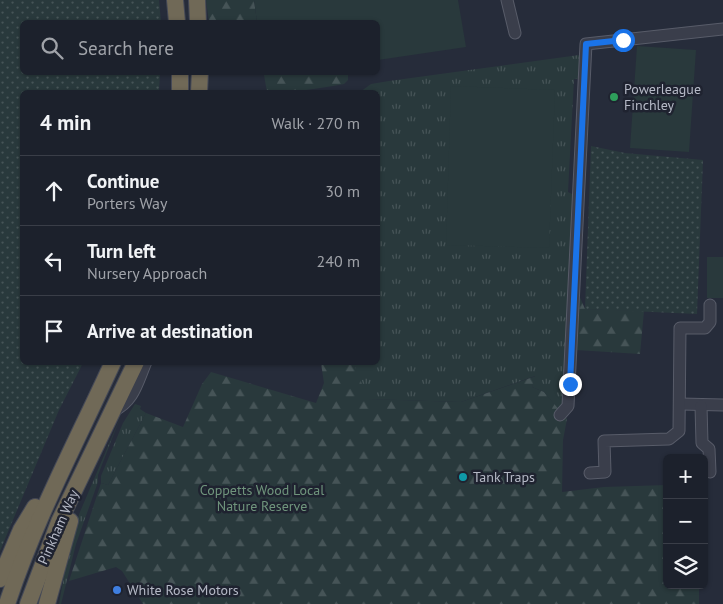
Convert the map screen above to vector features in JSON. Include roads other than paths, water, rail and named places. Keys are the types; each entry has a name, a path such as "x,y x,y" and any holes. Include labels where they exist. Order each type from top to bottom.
{"highway":[{"path":"174,0 177,20"},
{"path":"196,0 198,20"},
{"path":"180,75 180,90"},
{"path":"199,90 200,75"},
{"path":"0,578 20,530 64,462 112,365"},
{"path":"47,604 62,546 92,452 135,365"},
{"name":"Pinkham Way","path":"28,604 59,522 92,452"},
{"name":"Pinkham Way","path":"7,604 28,546 64,462"},
{"path":"0,573 8,559"}],"street":[{"path":"508,0 515,33"},
{"path":"560,415 568,406 586,44 723,29"},
{"path":"590,473 605,472 604,441 669,439 679,431 681,404 680,328 705,328 710,322 710,306"},
{"path":"113,411 125,406 130,399 145,365"},
{"path":"681,404 723,405"},
{"path":"702,406 702,443 709,449 710,472"}],"place":[{"name":"Powerleague Finchley","path":"614,97"},
{"name":"Tank Traps","path":"463,477"},
{"name":"White Rose Motors","path":"117,590"}],"park label":[{"name":"Coppetts Wood Local Nature Reserve","path":"262,498"}]}
